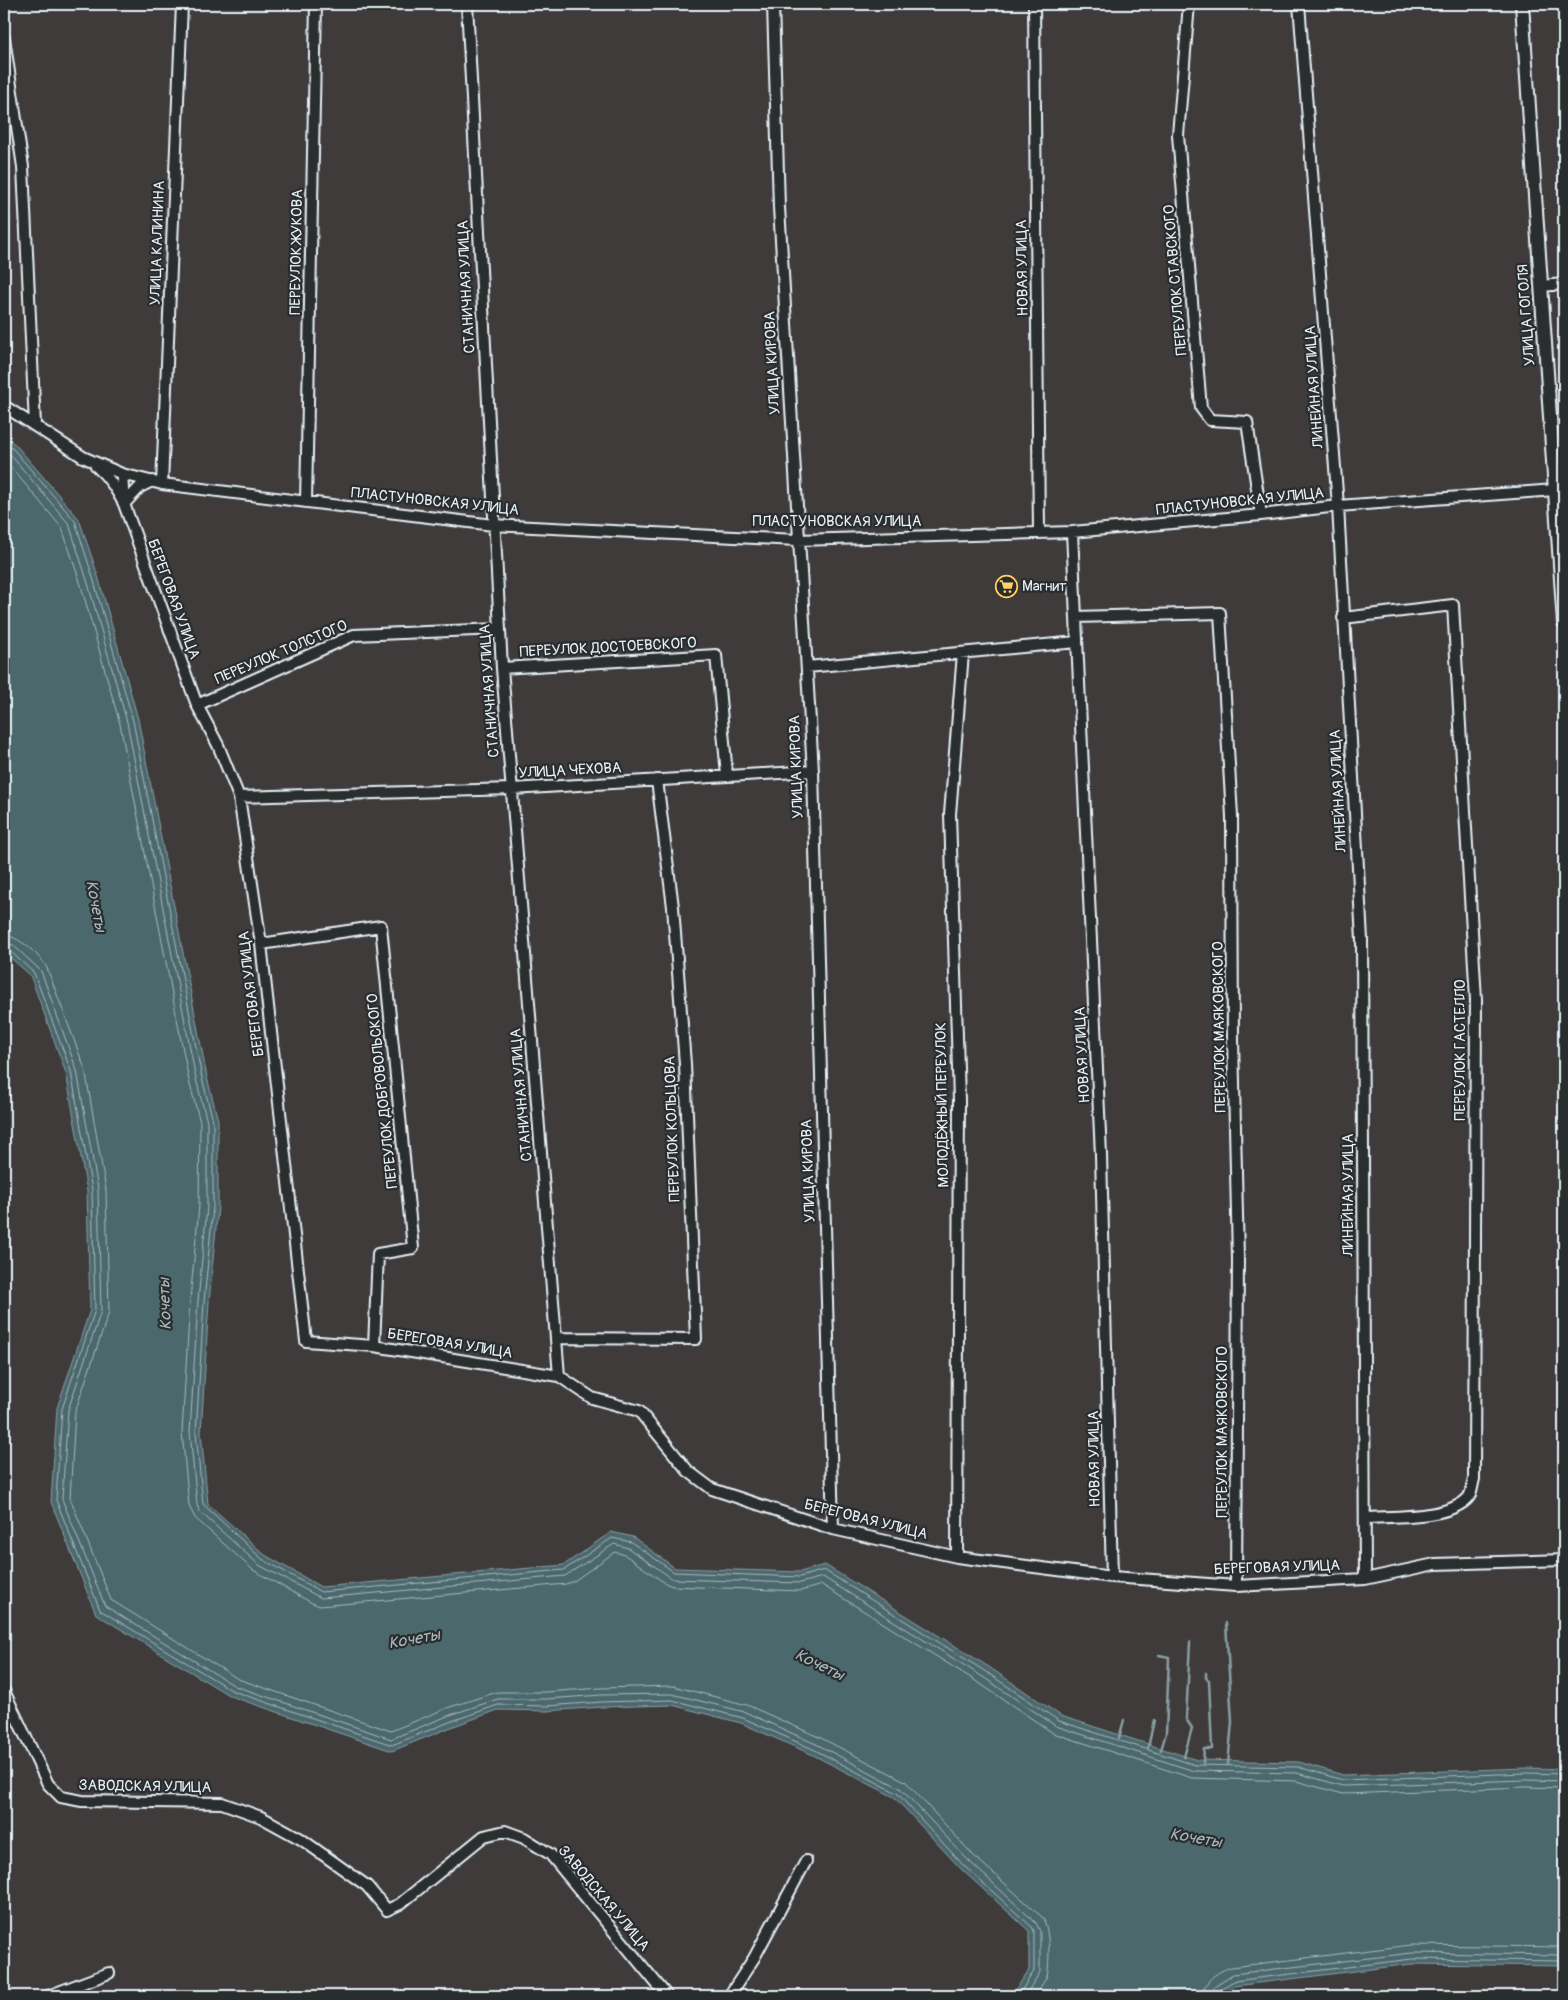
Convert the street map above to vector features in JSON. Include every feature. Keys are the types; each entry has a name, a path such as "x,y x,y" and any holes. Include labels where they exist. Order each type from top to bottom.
{"street":[{"name":"УЛИЦА КАЛИНИНА","path":"157,483 182,4"},
{"name":"ПЕРЕУЛОК ЖУКОВА","path":"306,502 316,4"},
{"name":"СТАНИЧНАЯ УЛИЦА","path":"466,4 502,668 559,1376"},
{"name":"УЛИЦА КИРОВА","path":"773,4 779,207 812,771 833,1529"},
{"name":"НОВАЯ УЛИЦА","path":"1034,4 1039,532"},
{"name":"ПЕРЕУЛОК СТАВСКОГО","path":"1189,4 1178,135 1201,408 1210,420 1247,422 1261,515"},
{"name":"ЛИНЕЙНАЯ УЛИЦА","path":"1299,4 1338,506 1362,940 1365,1579"},
{"name":"УЛИЦА ГОГОЛЯ","path":"1522,4 1555,490 1562,560 1564,623"},
{"path":"4,38 23,167 35,425"},
{"path":"1541,286 1564,284"},
{"path":"4,406 83,456 106,474 124,504 140,487 157,483"},
{"path":"83,456 122,474"},
{"name":"ПЛАСТУНОВСКАЯ УЛИЦА","path":"122,474 157,483 493,524 797,540 1072,532 1338,506 1555,490"},
{"name":"БЕРЕГОВАЯ УЛИЦА","path":"122,474 124,504 197,705 218,745 239,797 261,944 306,1341 374,1346 559,1376 592,1398 639,1411 688,1471 712,1489 833,1529 957,1557 1112,1577 1236,1586 1365,1579 1435,1564 1564,1560"},
{"name":"НОВАЯ УЛИЦА","path":"1072,532 1102,1155 1112,1577"},
{"name":"ПЕРЕУЛОК ГАСТЕЛЛО","path":"1343,618 1453,605 1476,1000 1474,1479 1469,1497 1452,1509 1420,1514 1366,1518"},
{"name":"ПЕРЕУЛОК МАЯКОВСКОГО","path":"1076,617 1220,613 1232,816 1233,1033 1238,1258 1236,1586"},
{"name":"ПЕРЕУЛОК ТОЛСТОГО","path":"197,705 354,635 500,629"},
{"path":"807,667 1077,642"},
{"name":"МОЛОДЁЖНЫЙ ПЕРЕУЛОК","path":"957,1557 959,1100 950,814 963,653"},
{"name":"ПЕРЕУЛОК ДОСТОЕВСКОГО","path":"502,668 716,655 727,775"},
{"name":"УЛИЦА ЧЕХОВА","path":"239,797 512,789 812,771"},
{"name":"ПЕРЕУЛОК КОЛЬЦОВА","path":"556,1338 696,1339 685,1064 673,906 657,780"},
{"name":"ПЕРЕУЛОК ДОБРОВОЛЬСКОГО","path":"261,944 381,926 413,1248 378,1254 374,1346"},
{"name":"ЗАВОДСКАЯ УЛИЦА","path":"4,1691 48,1784 61,1797 82,1801 222,1803 261,1817 301,1839 367,1886 387,1910 400,1904 484,1836 505,1831 524,1838 550,1854 667,1996"},
{"path":"729,1996 754,1958 806,1861"},
{"path":"48,1996 108,1973"}],"water":[{"name":"Кочеты","path":"4,436 16,445 79,519 98,576 138,719 207,1077 218,1120 218,1207 209,1302 201,1433 208,1504 265,1555 321,1587 564,1565 611,1532 633,1537 675,1568 800,1572 825,1565 989,1667 1061,1716 1197,1760 1299,1762 1343,1775 1525,1768 1564,1769 1564,1966 1412,1964 1234,1986 1218,1996 1011,1996 1029,1970 1029,1931 961,1869 894,1797 813,1755 741,1723 672,1705 547,1711 498,1710 392,1751 230,1696 96,1614 51,1502 57,1408 90,1310 87,1191 66,1073 30,975 4,952"}],"waterway":[{"path":"1226,1623 1232,1722 1228,1764"},
{"path":"1184,1757 1192,1728 1186,1719 1190,1642"},
{"path":"1159,1655 1169,1657 1166,1733 1161,1750"},
{"path":"1203,1763 1204,1749 1212,1749 1209,1680 1206,1678 1206,1673"},
{"path":"1119,1738 1124,1720"},
{"path":"1148,1748 1154,1720"}],"place":[{"name":"Магнит","path":"1006,586"}]}
